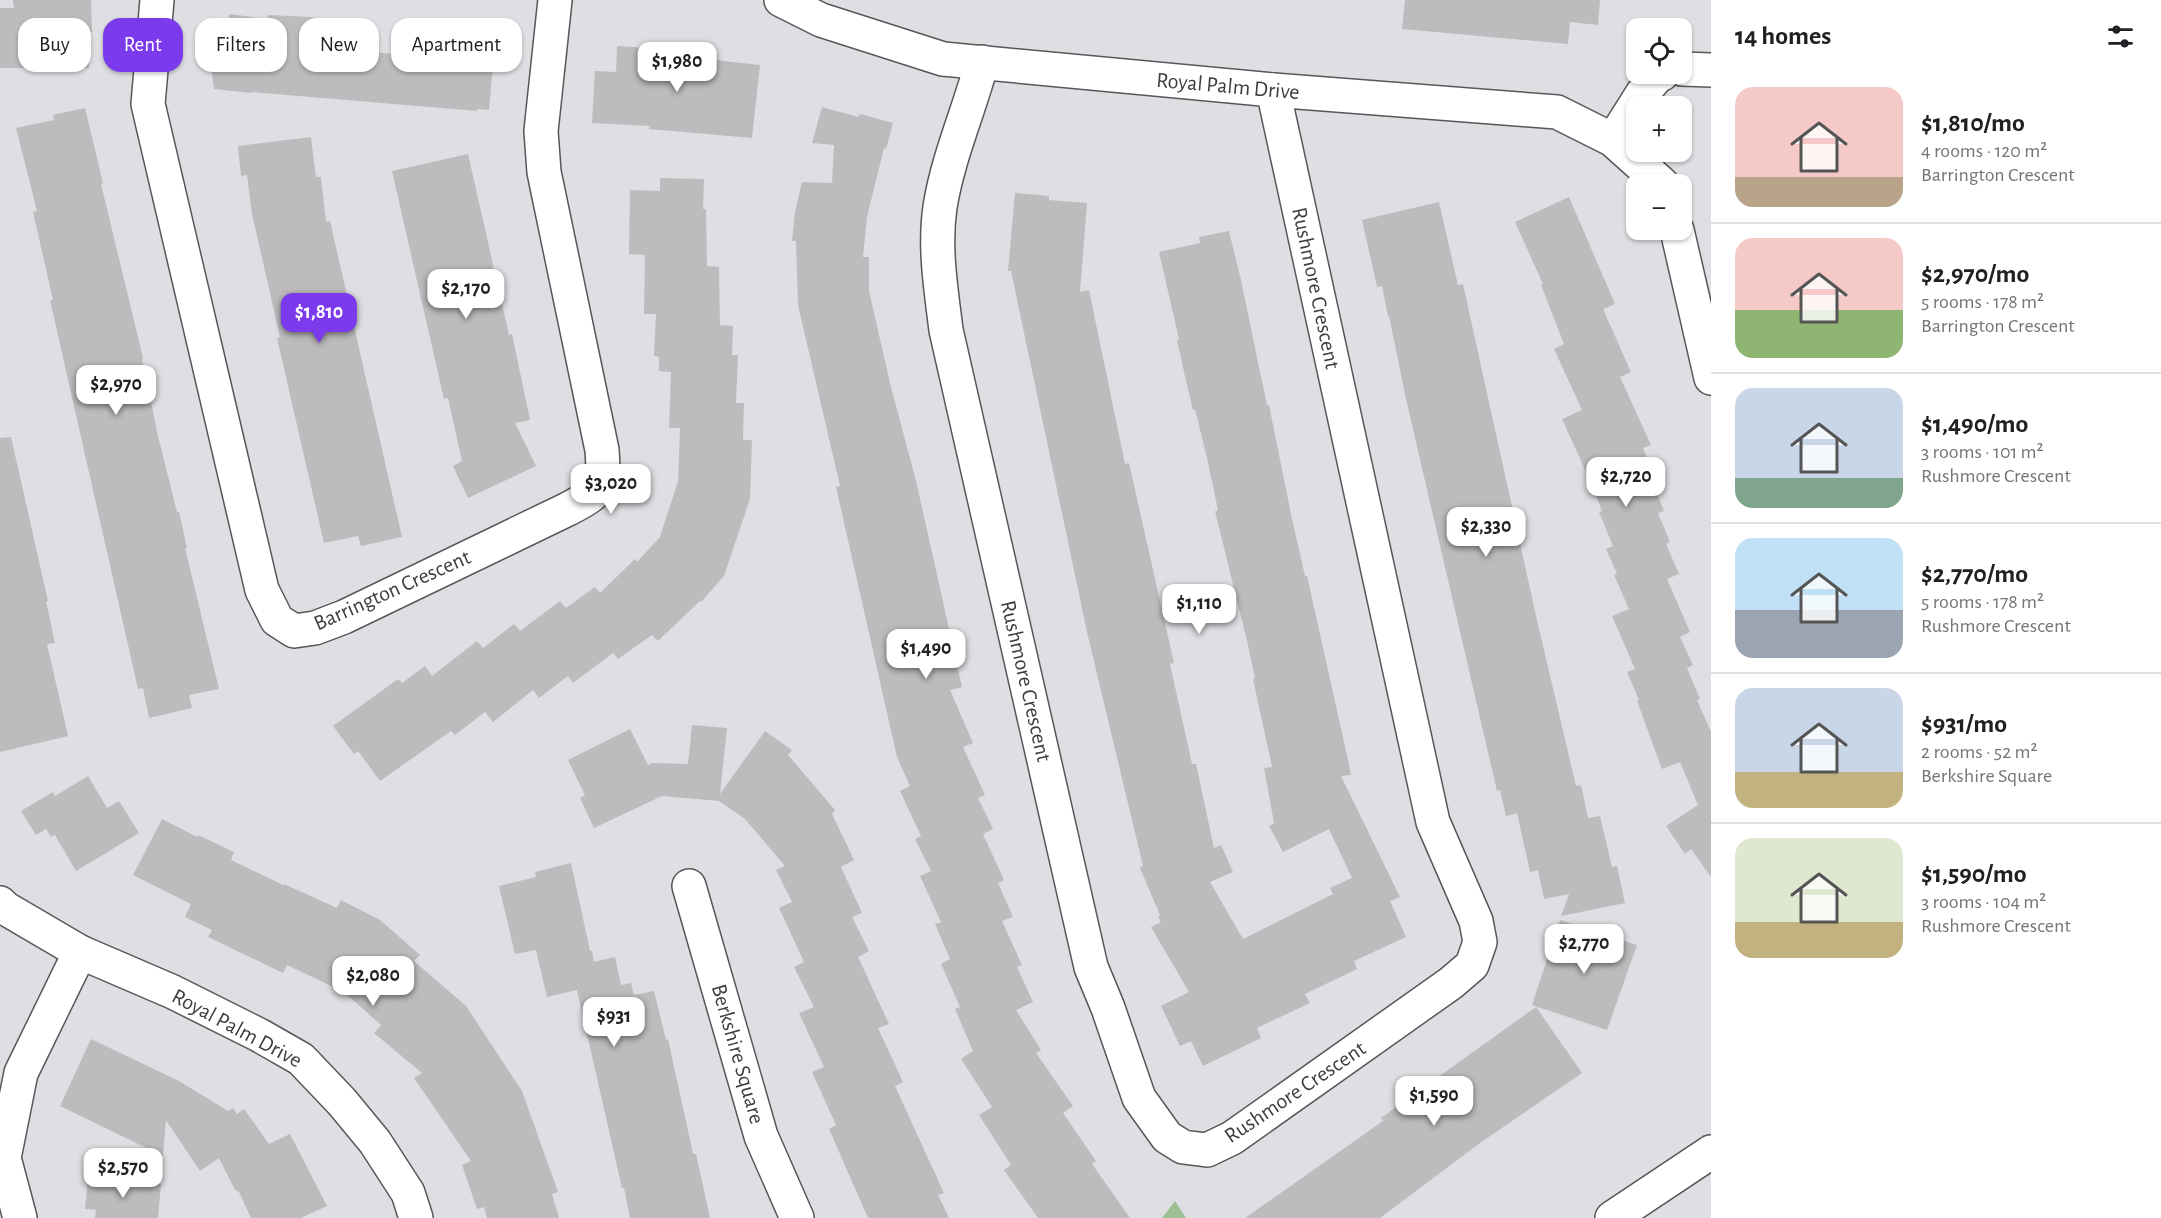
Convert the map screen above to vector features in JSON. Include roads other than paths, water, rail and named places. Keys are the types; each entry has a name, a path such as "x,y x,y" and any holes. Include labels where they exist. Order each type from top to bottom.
{"street":[{"name":"Barrington Crescent","path":"157,0 148,104 262,590 278,620 294,631 315,627 344,617 592,497 604,475 602,450 544,172 542,131 555,0"},
{"name":"Royal Palm Drive","path":"781,0 821,20 943,60 1274,90 1557,112 1612,140 1651,174"},
{"name":"Rushmore Crescent","path":"982,62 972,101 949,164 940,208 938,266 946,330 1091,967 1108,1008 1139,1098 1167,1137 1183,1147 1207,1150 1232,1138 1451,983 1472,965 1479,942 1476,921 1433,822 1274,90"},
{"path":"1692,69 1711,70"},
{"path":"1612,140 1650,84"},
{"path":"1679,240 1711,378"},
{"name":"Berkshire Square","path":"690,886 762,1136 797,1218"},
{"name":"Royal Palm Drive","path":"0,903 81,952 173,992 302,1059 375,1142 408,1192 416,1218"},
{"path":"20,1218 4,1158 21,1073 81,952"},
{"path":"1612,1218 1711,1152"}]}
